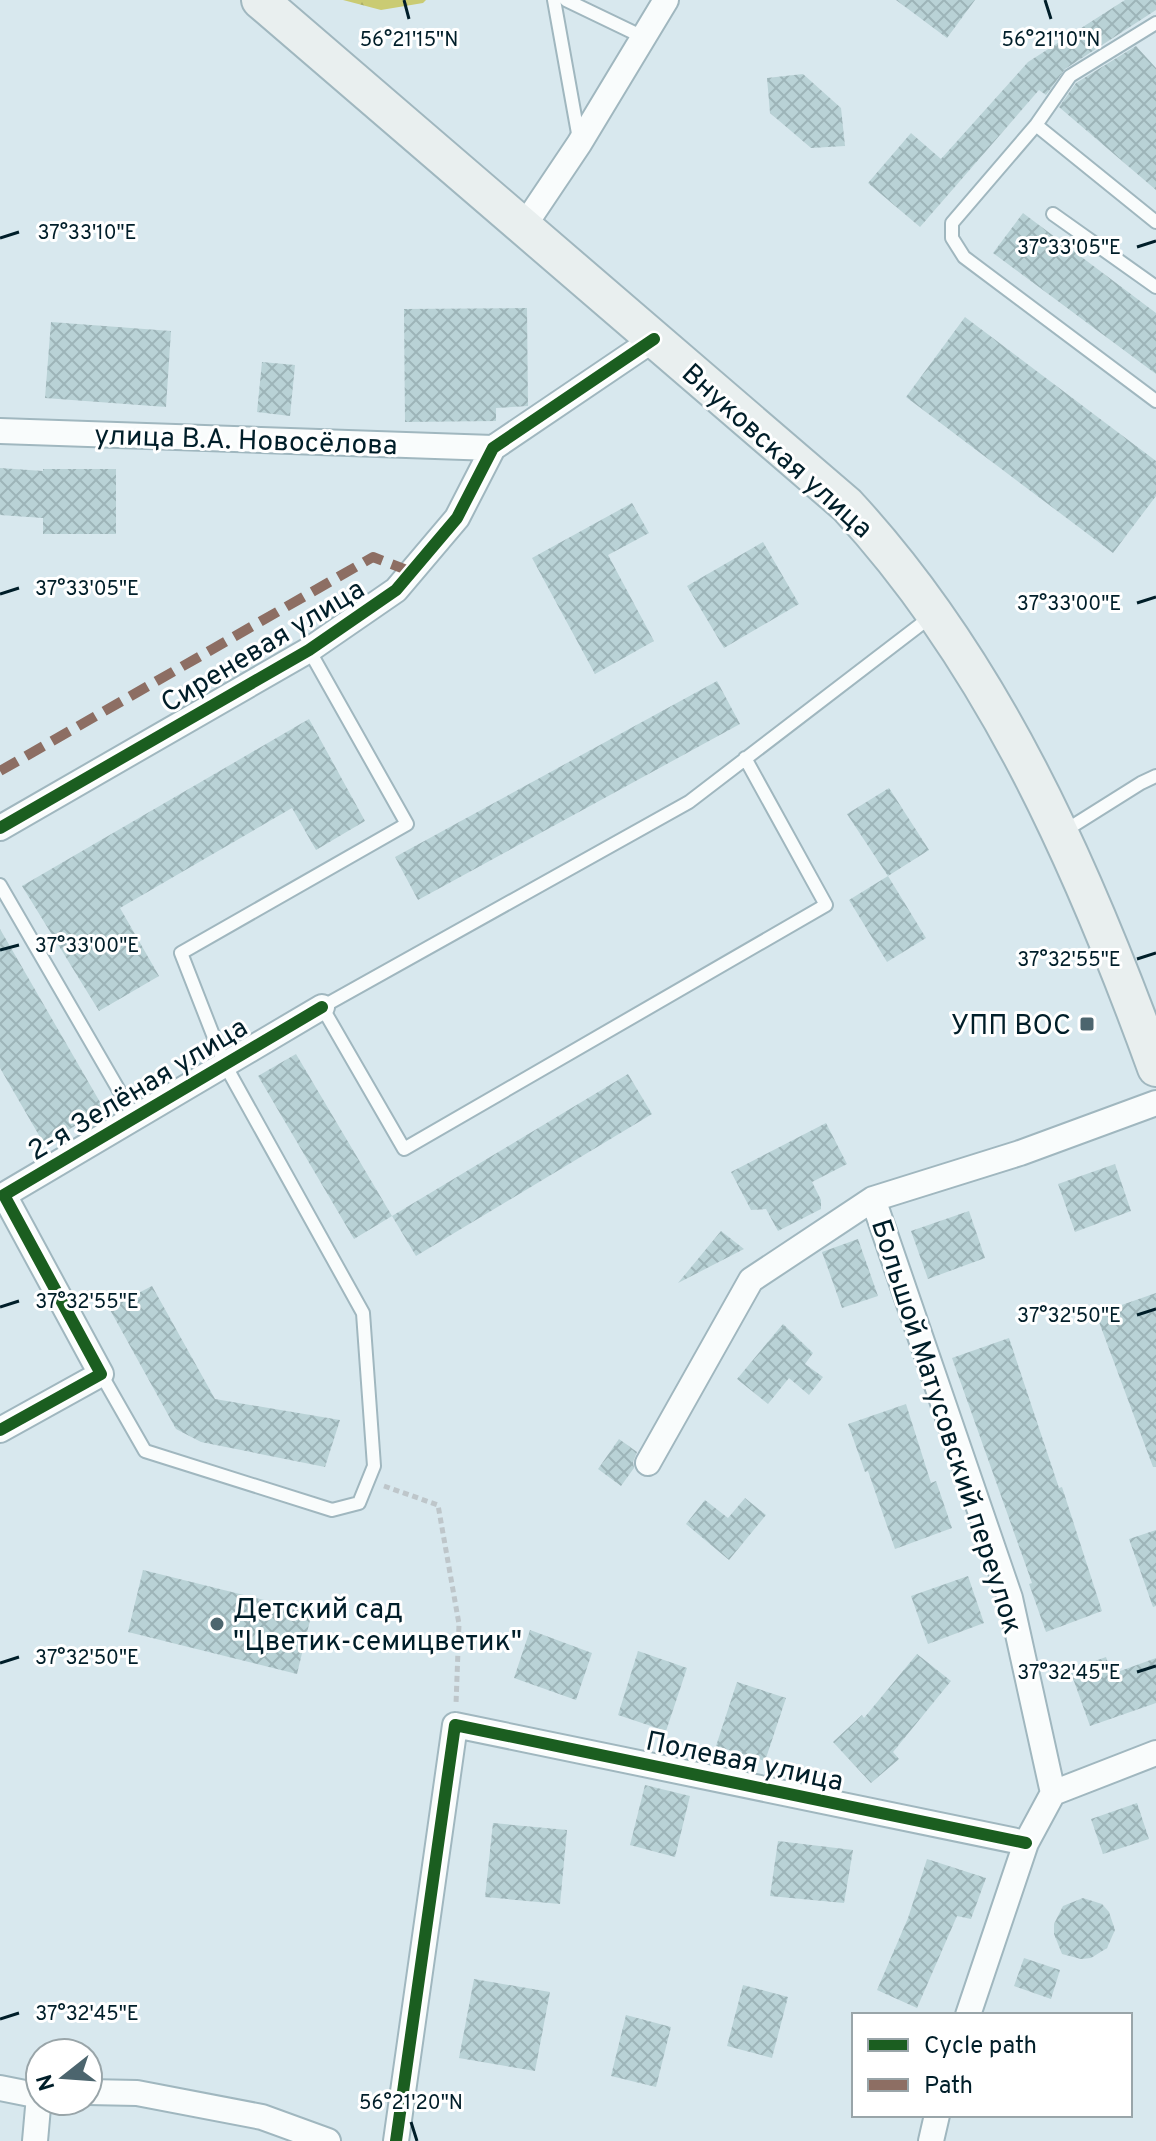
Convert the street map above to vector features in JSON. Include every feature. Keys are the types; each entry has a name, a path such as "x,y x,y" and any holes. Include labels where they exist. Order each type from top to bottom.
{"main road":[{"name":"Внуковская улица","path":"260,0 847,505 887,549 935,613 994,708 1061,834 1113,950 1156,1068"}],"street":[{"path":"524,226 579,144 666,0"},
{"name":"Сиреневая улица","path":"0,828 309,650 396,590 457,518 493,448 654,339"},
{"name":"улица В.А. Новосёлова","path":"0,431 493,448"},
{"name":"2-я Зелёная улица","path":"101,1374 2,1192 135,1118 322,1007"},
{"path":"648,1463 751,1280 873,1199 1020,1153 1156,1103"},
{"name":"Большой Матусовский переулок","path":"873,1199 1010,1598 1053,1793"},
{"path":"0,1430 101,1374"},
{"path":"396,2141 455,1725"},
{"name":"Полевая улица","path":"455,1725 1026,1843"},
{"path":"969,2013 1026,1843 1053,1793 1156,1753"},
{"path":"0,2088 24,2093"},
{"path":"104,2092 137,2093 262,2117 328,2141"},
{"path":"35,2141 38,2117"},
{"path":"931,2141 937,2117"}],"lane":[{"path":"554,0 579,144"},
{"path":"566,0 645,38"},
{"path":"1156,23 1070,76 1036,125 952,223 952,238 964,257 1156,401"},
{"path":"1036,125 1156,222"},
{"path":"1053,214 1156,287"},
{"path":"745,758 826,905 404,1149 322,1007 689,802 745,758 935,613"},
{"path":"101,1374 145,1451 332,1510 359,1503 374,1466 363,1313 224,1063 181,953 407,824 309,650"},
{"path":"1061,834 1156,776"},
{"path":"0,885 135,1118"}],"path":[{"path":"368,1481 438,1505 459,1624 455,1725"}],"green space":[{"path":"343,0 426,0 381,10"}],"building":[{"path":"896,0 975,0 947,38"},
{"path":"1125,0 1156,0 1156,10 1065,69 1046,95 1039,90 920,227 868,183 911,133 941,159 1028,62"},
{"path":"1136,46 1156,68 1156,190 1059,107 1076,83"},
{"path":"803,74 841,108 845,146 811,148 770,113 767,78"},
{"path":"1023,213 1156,313 1156,374 993,253"},
{"path":"527,308 528,406 496,408 496,421 405,422 404,309"},
{"path":"965,317 1156,461 1156,496 1113,553 906,397"},
{"path":"51,322 171,331 166,407 45,398"},
{"path":"262,362 295,365 290,416 257,412"},
{"path":"0,468 43,471 116,469 116,534 43,534 43,518 0,515"},
{"path":"632,503 649,533 608,555 654,641 595,674 532,558"},
{"path":"763,542 799,604 724,648 687,586"},
{"path":"717,681 740,724 418,900 395,857"},
{"path":"309,719 365,821 316,850 292,808 120,908 159,976 99,1011 22,886"},
{"path":"889,788 929,850 888,876 847,814"},
{"path":"888,876 926,938 887,962 849,900"},
{"path":"0,929 104,1109 44,1144 0,1068"},
{"path":"296,1054 392,1216 354,1239 258,1076"},
{"path":"628,1074 652,1114 416,1256 392,1216"},
{"path":"826,1123 847,1164 812,1182 821,1200 821,1209 778,1231 766,1209 751,1210 731,1172"},
{"path":"1115,1164 1131,1211 1075,1232 1058,1184"},
{"path":"969,1211 985,1258 928,1279 911,1231"},
{"path":"721,1231 744,1249 678,1283"},
{"path":"858,1239 878,1296 842,1308 822,1252"},
{"path":"152,1286 215,1399 340,1420 325,1467 201,1442 176,1429 109,1308"},
{"path":"1156,1293 1156,1467 1153,1467 1096,1314"},
{"path":"783,1324 813,1353 805,1364 823,1377 809,1395 789,1378 768,1404 737,1379"},
{"path":"1009,1338 1102,1611 1046,1632 1029,1584 1032,1583 952,1358"},
{"path":"906,1404 931,1483 936,1481 952,1528 895,1549 848,1424"},
{"path":"619,1439 637,1452 634,1468 621,1486 598,1469"},
{"path":"745,1498 766,1515 729,1560 686,1524 705,1500 728,1518"},
{"path":"1156,1530 1156,1606 1153,1607 1129,1539"},
{"path":"143,1570 312,1612 297,1674 128,1632"},
{"path":"968,1576 984,1623 928,1644 911,1596"},
{"path":"530,1630 592,1653 576,1700 514,1678"},
{"path":"638,1651 687,1668 666,1731 618,1715"},
{"path":"917,1654 951,1681 893,1752 899,1759 871,1783 833,1742 862,1715 864,1718"},
{"path":"1106,1657 1112,1674 1156,1658 1156,1703 1090,1726 1070,1670"},
{"path":"737,1682 786,1698 765,1761 716,1746"},
{"path":"645,1785 690,1796 675,1857 630,1845"},
{"path":"1137,1803 1149,1839 1103,1854 1091,1819"},
{"path":"493,1823 567,1830 560,1904 485,1897"},
{"path":"778,1841 853,1850 844,1903 770,1896"},
{"path":"927,1859 986,1878 971,1919 957,1916 917,2008 877,1990 908,1918"},
{"path":"1083,1898 1102,1904 1109,1912 1115,1930 1107,1948 1091,1958 1081,1959 1062,1954 1054,1934 1054,1924 1063,1906"},
{"path":"1024,1958 1060,1970 1051,1999 1014,1986"},
{"path":"474,1979 550,1992 535,2071 459,2058"},
{"path":"743,1985 788,1997 772,2058 727,2046"},
{"path":"626,2015 671,2027 656,2087 611,2076"}],"marked path":[{"path":"0,771 373,557 412,572"}],"cycle path":[{"path":"0,828 309,650 396,590 457,518 493,448 654,339"},
{"path":"0,1430 101,1374 4,1195 322,1007"},
{"path":"396,2141 455,1725 1026,1843"}],"place":[{"name":"УПП ВОС","path":"1087,1024"},
{"name":"Детский сад \"Цветик-семицветик\"","path":"217,1624"}]}
